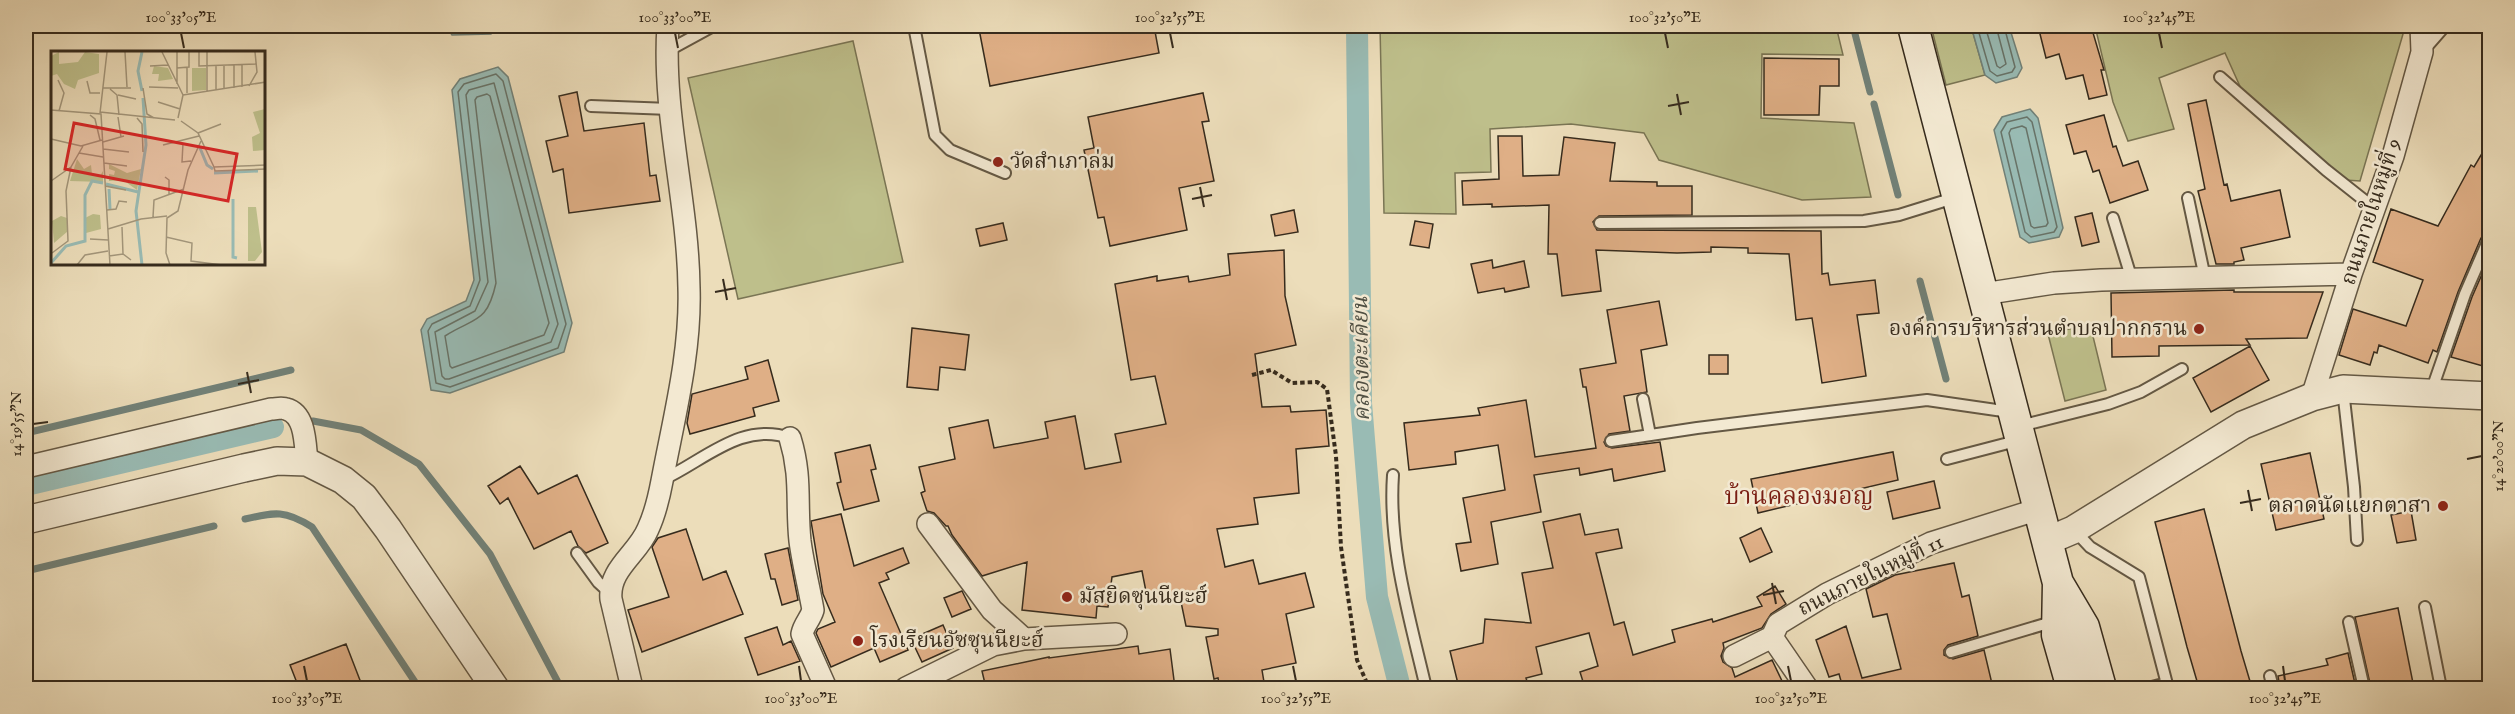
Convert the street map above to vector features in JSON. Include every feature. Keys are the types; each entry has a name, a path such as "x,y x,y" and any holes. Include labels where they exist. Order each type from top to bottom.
{"main road":[{"path":"1913,26 2039,509 2060,535 2057,634 2072,688"},
{"path":"2058,583 2084,627 2100,688"}],"street":[{"path":"632,688 610,593 611,585 622,564 639,545 648,530 662,480 688,343 690,286 667,88 668,26"},
{"name":"ถนนภายในหมู่ที่ 9","path":"2312,397 2392,156 2421,52 2421,26"},
{"path":"1983,294 2054,283 2351,274"},
{"path":"2060,535 2242,425 2312,397 2343,389 2490,396"},
{"path":"26,467 271,409 286,409 297,415 304,434 306,462"},
{"path":"790,438 796,458 799,484 800,540 813,610 811,618 803,625 802,634 826,688"},
{"path":"26,520 255,465 278,461 306,462 343,480 364,497 495,688"},
{"name":"ถนนภายในหมู่ที่ 11","path":"1772,637 1773,629 1778,624 1827,594 1931,543 2039,509"},
{"path":"928,524 992,610 1024,639"},
{"path":"906,688 993,645 1024,639 1116,634"},
{"path":"1734,656 1772,637 1807,688"}],"lane":[{"path":"669,50 713,26"},
{"path":"914,26 935,135 950,150 1005,173"},
{"path":"2421,52 2445,26"},
{"path":"2220,77 2326,170 2374,208"},
{"path":"591,106 670,109"},
{"path":"1600,223 1864,221 1899,214 1957,197"},
{"path":"2188,198 2205,278"},
{"path":"2112,218 2132,280"},
{"path":"2431,392 2465,294 2488,241"},
{"path":"1947,459 2017,426 2120,400 2141,392 2182,369"},
{"path":"2343,389 2354,487 2357,540"},
{"path":"1643,399 1650,435"},
{"path":"1611,441 1927,400 2017,426"},
{"path":"662,480 687,468 723,444 753,434 775,433 790,438"},
{"path":"1393,476 1391,507 1394,530 1405,597 1426,688"},
{"path":"2060,535 2090,547 2139,577 2168,686 2148,688"},
{"path":"577,553 598,582 610,593"},
{"path":"2425,607 2441,688"},
{"path":"1951,652 2058,620"},
{"path":"2349,622 2364,688"},
{"path":"2270,676 2273,688"}],"path":[{"path":"1252,375 1271,370 1292,382 1317,382 1327,389 1336,456 1344,570 1357,660 1369,688"}],"green space":[{"path":"1380,26 1836,26 1843,55 1762,54 1761,118 1854,123 1871,197 1802,200 1659,160 1644,133 1571,124 1490,129 1491,172 1455,173 1456,214 1384,213"},
{"path":"1931,26 1971,26 1985,75 1946,85"},
{"path":"2095,26 2404,26 2360,181 2345,180 2243,93 2225,53 2159,78 2174,129 2128,141 2113,102"},
{"path":"853,41 903,262 738,299 688,78"},
{"path":"2090,324 2106,390 2065,401 2048,334"}],"water":[{"path":"446,26 495,26 491,34 452,35"},
{"path":"1971,26 2009,26 2022,68 2017,77 1996,83 1985,75"},
{"path":"498,67 508,77 572,323 564,352 450,393 431,390 421,330 427,319 466,301 474,280 452,90 460,79"},
{"path":"2030,109 2038,118 2063,228 2059,237 2029,243 2020,237 1994,130 2002,117"}],"building":[{"path":"998,26 1154,26 1159,53 990,86 979,29"},
{"path":"2038,26 2091,26 2104,70 2101,70 2107,95 2089,99 2083,75 2066,79 2059,54 2046,58"},
{"path":"1764,58 1839,59 1839,86 1820,86 1819,115 1764,115"},
{"path":"577,92 584,131 644,123 650,176 656,175 660,201 569,213 563,169 553,172 546,141 568,136 559,96"},
{"path":"1203,93 1209,121 1202,122 1214,181 1179,188 1187,230 1110,246 1104,217 1098,218 1084,150 1094,148 1088,117"},
{"path":"2206,100 2224,185 2227,184 2231,201 2280,190 2290,237 2241,248 2244,260 2234,262 2234,264 2216,264 2198,191 2205,189 2188,104"},
{"path":"2104,115 2113,147 2116,146 2123,166 2138,161 2148,190 2110,203 2099,170 2093,172 2086,151 2074,154 2066,125"},
{"path":"1498,136 1522,136 1523,176 1559,175 1564,137 1615,143 1610,181 1657,182 1657,186 1692,186 1692,215 1599,216 1593,222 1597,230 1821,231 1822,274 1828,273 1830,285 1875,280 1879,313 1857,315 1866,376 1822,383 1812,318 1796,320 1789,254 1748,253 1748,248 1711,247 1711,252 1677,253 1596,250 1601,291 1562,296 1557,254 1548,254 1549,205 1492,207 1492,204 1463,205 1462,181 1499,179"},
{"path":"2490,140 2490,234 2481,238 2458,292 2437,352 2433,350 2428,363 2379,345 2370,365 2339,355 2353,309 2406,326 2423,280 2373,262 2391,209 2438,226 2471,165 2474,167"},
{"path":"1294,210 1298,232 1275,236 1271,215"},
{"path":"2092,213 2099,242 2082,246 2075,217"},
{"path":"1415,221 1433,224 1429,248 1410,245"},
{"path":"1003,223 1007,240 980,246 976,229"},
{"path":"1284,250 1285,296 1296,345 1255,354 1262,407 1290,406 1291,412 1326,410 1329,446 1296,449 1299,493 1254,498 1258,524 1217,529 1225,567 1253,560 1259,584 1305,573 1314,607 1286,614 1296,663 1262,670 1265,688 1220,688 1218,678 1214,679 1206,637 1218,635 1218,629 1186,626 1180,597 1148,602 1142,571 1112,577 1108,607 1097,606 1096,618 1022,610 1027,562 982,576 948,526 934,513 927,511 921,493 925,491 919,467 955,459 949,428 988,420 994,448 1048,438 1045,422 1075,416 1085,469 1121,462 1115,434 1166,424 1155,376 1131,380 1115,284 1157,276 1157,281 1188,276 1189,282 1230,275 1228,254"},
{"path":"2490,256 2490,368 2451,357 2472,297"},
{"path":"1492,260 1493,268 1524,261 1529,287 1505,292 1504,288 1478,293 1471,264"},
{"path":"2234,290 2234,292 2323,292 2307,338 2246,339 2250,345 2159,346 2159,356 2112,357 2111,293"},
{"path":"1659,301 1667,345 1641,350 1647,392 1624,396 1630,431 1609,434 1604,442 1606,446 1612,448 1660,442 1665,471 1614,481 1612,469 1580,475 1579,468 1534,475 1541,512 1491,522 1498,564 1461,571 1456,544 1471,542 1463,498 1505,490 1498,445 1455,452 1456,464 1409,470 1404,423 1480,415 1478,408 1526,400 1535,457 1596,448 1586,387 1583,387 1580,369 1616,363 1607,310"},
{"path":"912,328 969,335 965,370 940,367 938,390 907,387"},
{"path":"2250,346 2269,380 2211,412 2193,378"},
{"path":"1709,355 1728,355 1728,374 1709,374"},
{"path":"768,360 779,401 753,408 755,416 690,434 687,423 692,394 748,379 745,367"},
{"path":"870,445 876,469 871,470 879,501 844,510 837,483 841,482 835,453"},
{"path":"1893,452 1898,480 1758,513 1751,479"},
{"path":"2310,453 2324,519 2276,530 2261,464"},
{"path":"520,466 538,494 577,475 608,543 586,553 578,546 571,531 534,549 508,498 500,504 488,486"},
{"path":"1934,481 1940,508 1893,519 1887,492"},
{"path":"2204,509 2252,688 2199,688 2187,647 2155,522"},
{"path":"2411,511 2416,540 2397,543 2391,515"},
{"path":"841,514 854,566 903,548 909,563 886,573 889,579 879,583 908,650 880,662 874,648 831,667 816,633 818,629 835,622 823,594 811,521"},
{"path":"1580,514 1585,535 1618,529 1622,548 1596,553 1614,625 1624,622 1633,655 1675,642 1672,630 1712,619 1713,622 1762,606 1757,597 1775,586 1786,604 1771,614 1762,628 1723,643 1721,656 1723,662 1732,668 1735,677 1772,660 1783,683 1771,688 1585,688 1580,672 1598,666 1589,633 1536,647 1542,674 1526,678 1529,688 1459,688 1450,651 1483,643 1485,619 1531,623 1522,573 1553,568 1543,522"},
{"path":"1761,528 1772,552 1750,562 1740,538"},
{"path":"686,529 703,580 726,571 743,614 642,652 628,610 669,597 652,547 658,538"},
{"path":"788,548 798,600 782,605 775,579 771,579 765,554"},
{"path":"1954,563 1962,597 1969,595 1978,636 1948,645 1944,650 1944,655 1953,659 1984,650 1993,688 1843,688 1839,674 1829,677 1816,640 1846,626 1862,678 1901,669 1887,614 1873,617 1866,589 1895,575"},
{"path":"962,591 971,609 952,617 944,598"},
{"path":"2398,608 2414,688 2371,688 2355,617"},
{"path":"943,625 953,648 922,662 911,639"},
{"path":"777,627 783,645 791,641 800,661 758,675 745,638"},
{"path":"346,644 363,688 299,688 290,665"},
{"path":"1138,646 1139,654 1170,649 1175,688 986,688 982,671 1049,657"},
{"path":"2348,653 2356,688 2280,688 2278,676 2328,665 2326,659"}],"waterway":[{"name":"คลองตะเคียน","path":"1357,26 1361,403 1377,597 1400,688"},
{"path":"1853,26 1870,92"},
{"path":"1874,104 1898,195"},
{"path":"1920,281 1946,379"},
{"path":"26,433 291,370"},
{"path":"313,421 361,430 419,464 490,554 561,688"},
{"path":"26,485 273,427"},
{"path":"245,519 280,514 312,527 419,688"},
{"path":"26,571 214,526"}],"place":[{"name":"วัดสำเภาล่ม","path":"998,162"},
{"name":"องค์การบริหารส่วนตำบลปากกราน","path":"2199,329"},
{"name":"ตลาดนัดแยกตาสา","path":"2443,506"},
{"name":"มัสยิดซุนนียะฮ์","path":"1067,597"},
{"name":"โรงเรียนอัซซุนนียะฮ์","path":"858,641"}],"district":[{"name":"บ้านคลองมอญ","path":"1799,497"}]}
